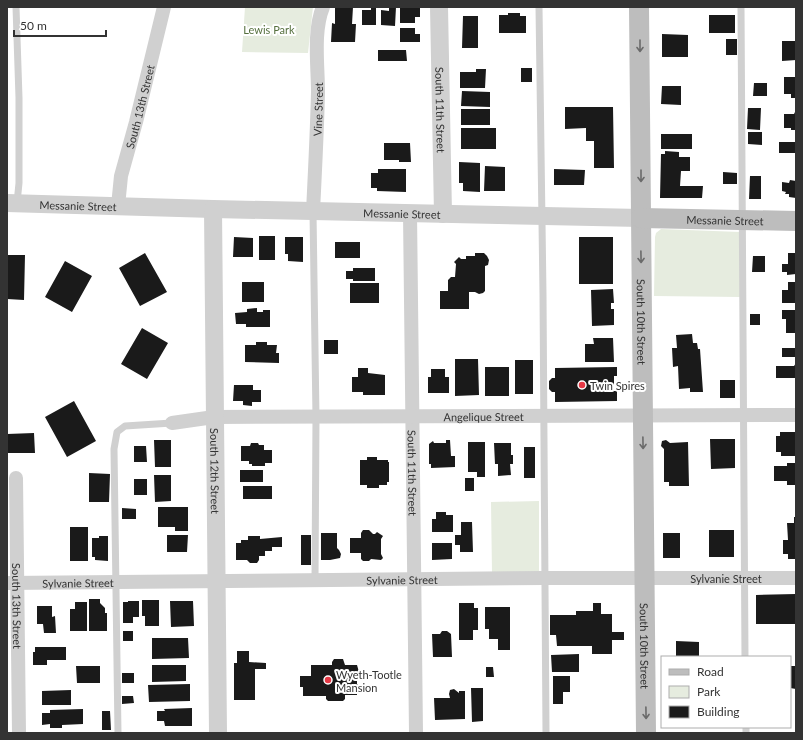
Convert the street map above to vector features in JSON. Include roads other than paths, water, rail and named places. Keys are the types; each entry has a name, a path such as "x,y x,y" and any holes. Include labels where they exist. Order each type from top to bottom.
{"main road":[{"name":"South 10th Street","path":"640,7 646,733"},
{"name":"Messanie Street","path":"641,218 796,221"}],"street":[{"name":"South 13th Street","path":"118,206 121,176 136,122 164,7"},
{"name":"Vine Street","path":"313,211 318,93 318,30 323,7"},
{"name":"South 11th Street","path":"440,7 443,214"},
{"name":"Messanie Street","path":"12,203 213,209 641,218"},
{"name":"South 12th Street","path":"213,209 218,733"},
{"name":"South 11th Street","path":"410,213 416,733"},
{"name":"Angelique Street","path":"172,423 214,417 796,415"},
{"name":"South 13th Street","path":"16,478 12,506 12,583 19,733"},
{"name":"Sylvanie Street","path":"12,583 544,578 796,578"}],"lane":[{"path":"12,203 19,184 19,98 16,7"},
{"path":"539,7 546,733"},
{"path":"741,7 745,656"},
{"path":"313,211 316,417 315,581"},
{"path":"118,733 114,449 117,432 125,426 172,423"}],"place":[{"name":"Twin Spires","path":"582,385"},
{"name":"Wyeth-Tootle Mansion","path":"328,680"}],"park label":[{"name":"Lewis Park","path":"269,29"}]}
